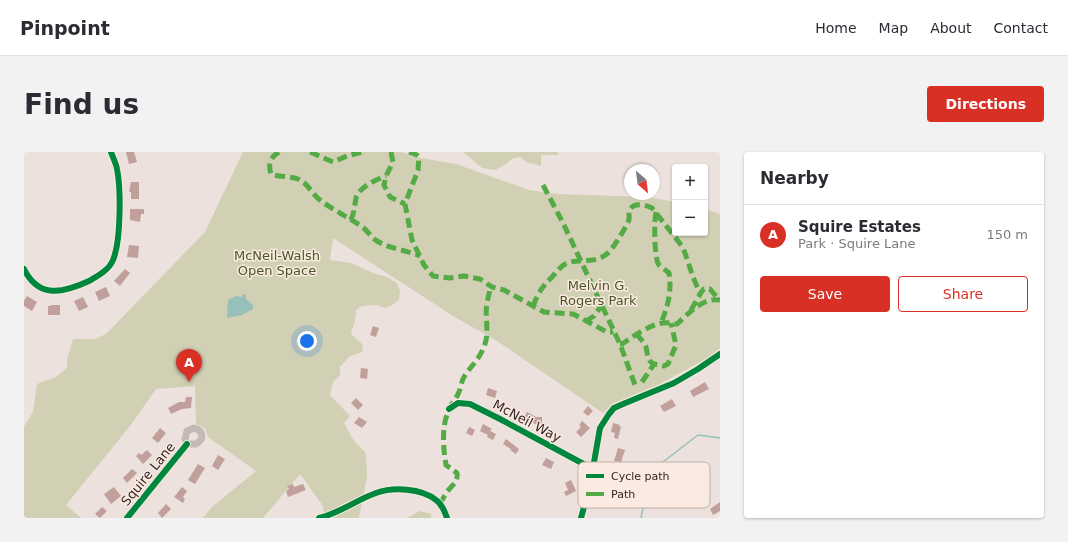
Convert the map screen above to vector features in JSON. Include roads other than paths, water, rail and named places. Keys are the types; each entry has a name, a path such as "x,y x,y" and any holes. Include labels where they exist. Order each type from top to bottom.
{"street":[{"path":"24,269 30,279 37,286 54,291 76,287 106,271 113,261 117,248 119,222 117,168 111,152"},
{"path":"594,462 600,428 608,414 614,408 674,383 720,354"},
{"name":"McNeil Way","path":"449,409 458,404 470,404 580,462"},
{"name":"Squire Lane","path":"127,518 187,444"},
{"path":"319,518 335,513 378,492 405,490 429,496 436,500 440,504 447,518"},
{"path":"581,518 584,508"}],"water":[{"path":"243,294 246,295 246,299 253,305 253,309 242,315 227,318 228,300 236,296 242,297"}],"waterway":[{"path":"663,462 698,435 720,438"},
{"path":"641,518 643,508"}],"place":[{"name":"Squire Estates","path":"189,382"}],"park label":[{"name":"McNeil-Walsh Open Space","path":"277,262"},
{"name":"Melvin G. Rogers Park","path":"598,292"}]}
